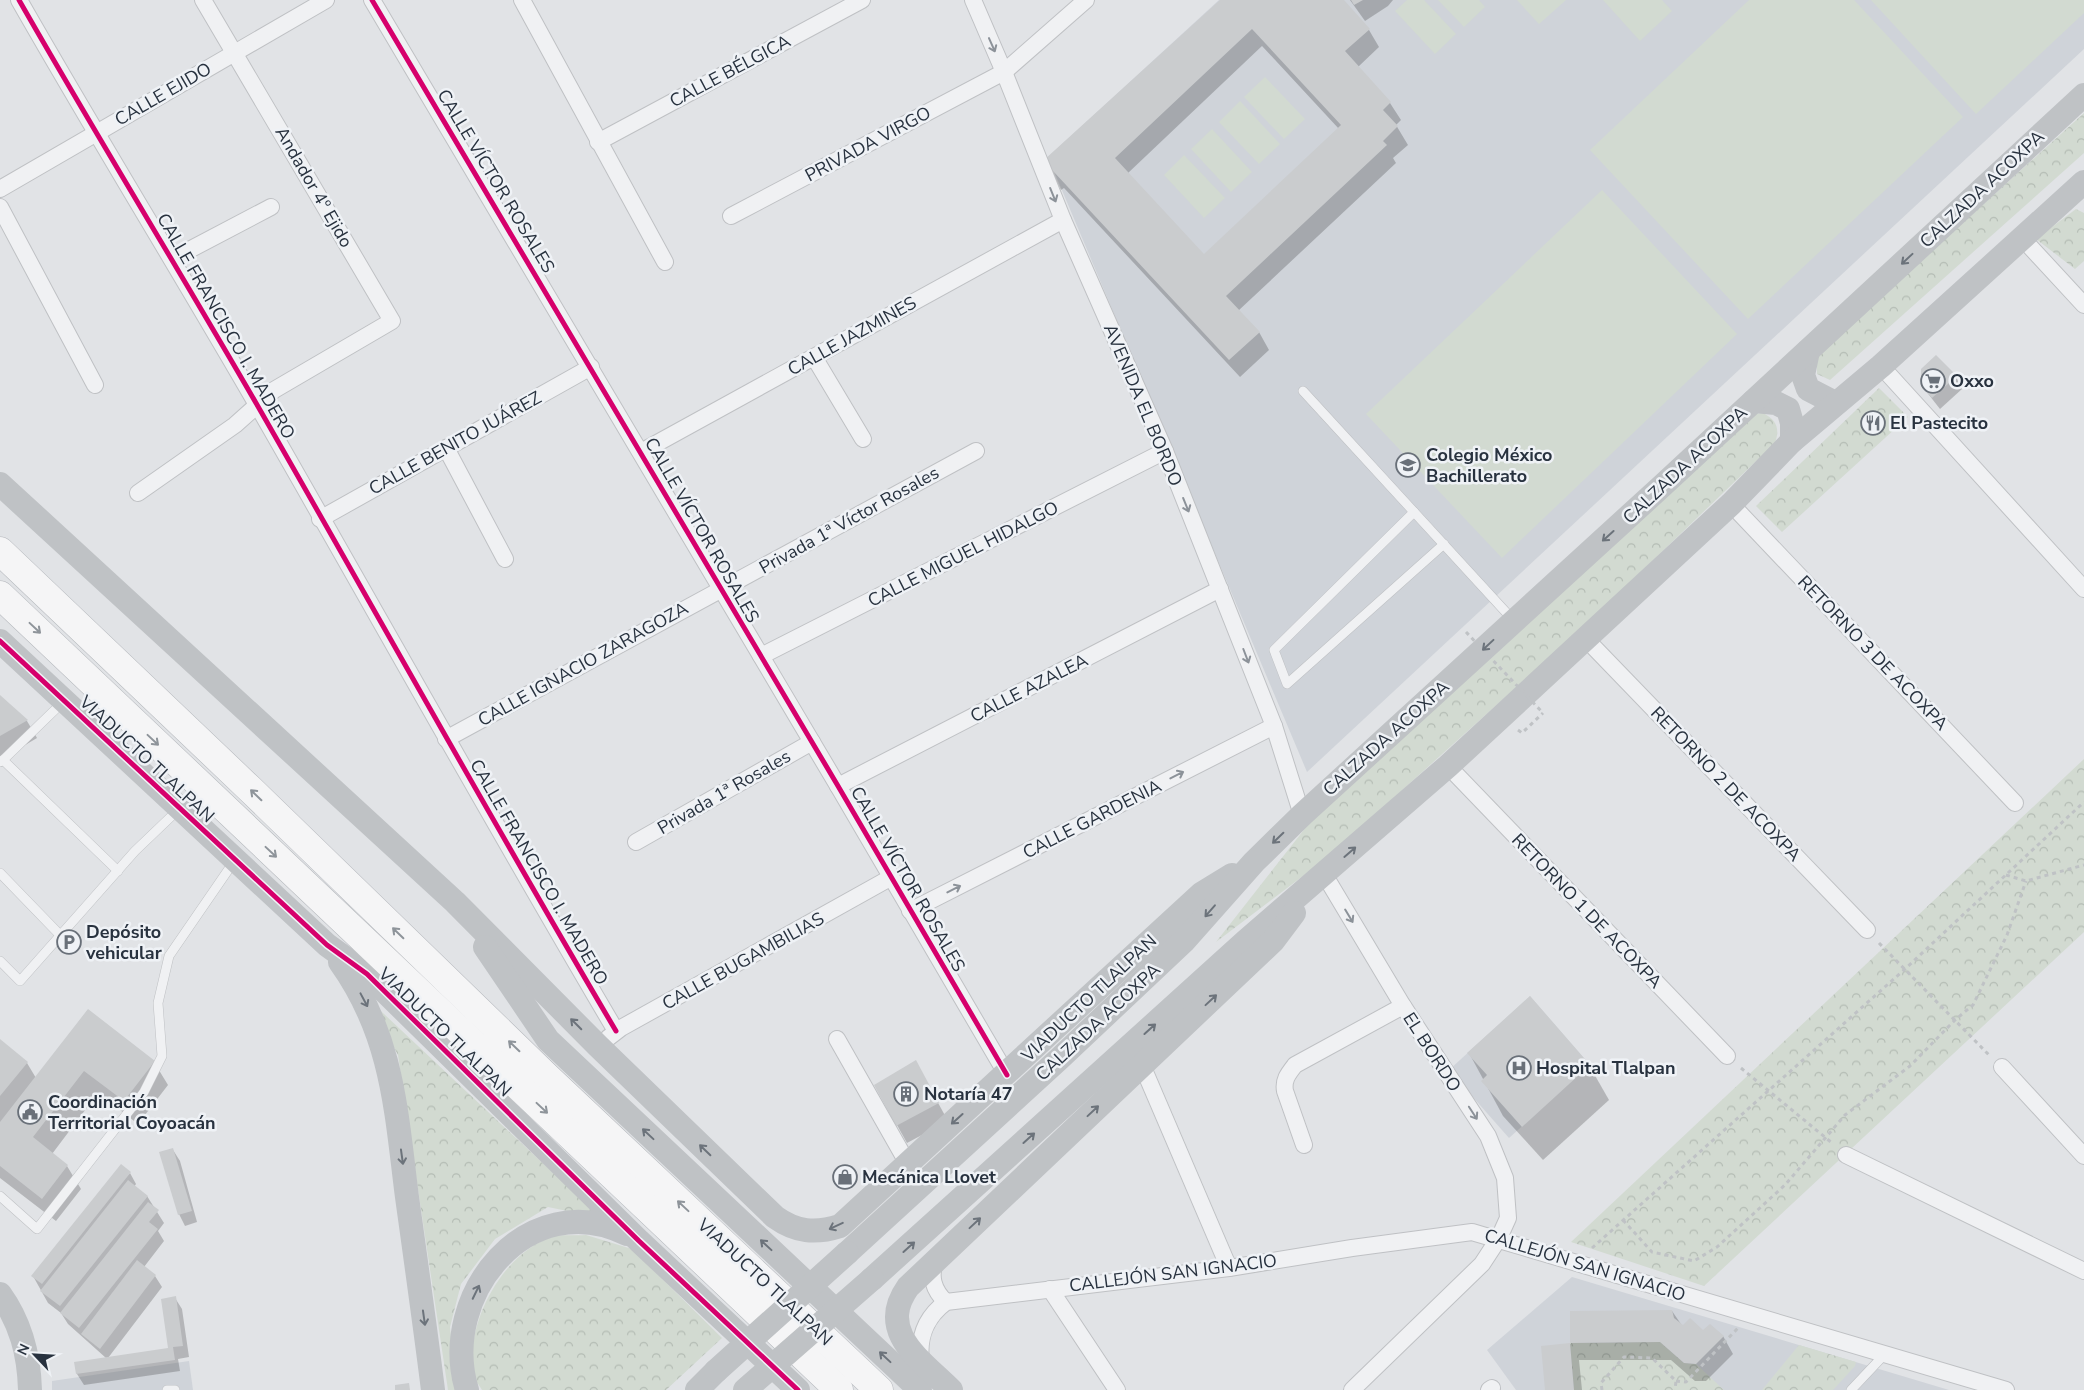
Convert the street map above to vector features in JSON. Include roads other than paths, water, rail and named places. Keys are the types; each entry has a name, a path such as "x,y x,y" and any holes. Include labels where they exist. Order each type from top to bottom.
{"highway":[{"name":"VIADUCTO TLALPAN","path":"0,551 242,782 546,1077 879,1390"},
{"name":"VIADUCTO TLALPAN","path":"0,595 839,1390"}],"main road":[{"name":"CALZADA ACOXPA","path":"697,1390 1059,1060 1170,954 1254,862 1302,815 1514,622 2084,95"},
{"path":"745,1390 872,1279 1246,941 1448,766 1731,504 1792,441 1881,366 2084,182"},
{"path":"1808,351 1802,375 1808,390 1835,403"},
{"path":"1754,401 1776,403 1788,409 1792,423 1792,441"},
{"name":"VIADUCTO TLALPAN","path":"0,484 607,1039 774,1217 795,1228 817,1232 840,1226 1201,894 1254,862"},
{"name":"VIADUCTO TLALPAN","path":"1,644 65,701 326,945 367,974 638,1241 798,1390"},
{"path":"951,1390 921,1361 900,1336 896,1315 902,1295 939,1256 1273,941 1324,874"},
{"path":"455,902 548,1040 920,1390"},
{"path":"326,945 341,963 365,1003 384,1050 395,1104 433,1390"},
{"path":"467,1390 463,1376 461,1342 468,1308 484,1276 508,1249 536,1231 566,1223 596,1224 611,1227 638,1241"},
{"path":"0,1294 16,1320 22,1336 27,1353 30,1390"}],"street":[{"name":"CALLE FRANCISCO I. MADERO","path":"19,0 256,404 446,739 607,1039"},
{"name":"Andador 4º Ejido","path":"203,0 236,52 392,321 274,390 256,404"},
{"name":"CALLE EJIDO","path":"0,189 326,0"},
{"name":"CALLE VÍCTOR ROSALES","path":"372,0 591,366 1006,1075"},
{"name":"CALLE BÉLGICA","path":"598,142 862,0"},
{"name":"AVENIDA EL BORDO","path":"973,0 1063,220 1165,452 1274,726 1302,815"},
{"name":"PRIVADA VIRGO","path":"731,216 1004,72 1086,0"},
{"path":"524,1 598,142 665,262"},
{"path":"0,207 95,385"},
{"path":"172,259 271,207"},
{"name":"CALLE JAZMINES","path":"641,452 1063,220"},
{"path":"2023,239 2084,305"},
{"path":"814,357 863,439"},
{"name":"CALLE BENITO JUÁREZ","path":"320,518 591,366"},
{"path":"1881,366 2084,589"},
{"path":"138,493 235,425 256,404"},
{"path":"446,448 504,559"},
{"name":"Privada 1ª Víctor Rosales","path":"721,589 976,450"},
{"name":"CALLE MIGUEL HIDALGO","path":"761,656 1165,452"},
{"name":"RETORNO 3 DE ACOXPA","path":"1731,504 2015,803"},
{"name":"CALLE IGNACIO ZARAGOZA","path":"446,739 721,589"},
{"name":"CALLE AZALEA","path":"838,786 1220,589"},
{"name":"RETORNO 2 DE ACOXPA","path":"1585,638 1866,930"},
{"name":"CALLE GARDENIA","path":"910,911 1274,726"},
{"name":"Privada 1ª Rosales","path":"636,842 812,742"},
{"name":"RETORNO 1 DE ACOXPA","path":"1448,766 1727,1056"},
{"name":"EL BORDO","path":"1324,874 1403,1006 1488,1136 1505,1178 1508,1218 1500,1238 1479,1267 1352,1390"},
{"name":"CALLE BUGAMBILIAS","path":"607,1039 890,878"},
{"path":"1304,1145 1285,1091 1284,1082 1288,1073 1295,1065 1403,1006"},
{"path":"838,1039 908,1164"},
{"path":"1142,1064 1229,1268"},
{"path":"2002,1067 2084,1156"},
{"path":"1846,1154 2084,1271"},
{"name":"CALLEJÓN SAN IGNACIO","path":"946,1302 1229,1268 1436,1235 1472,1232 1500,1238 1884,1355 2006,1390"},
{"path":"921,1361 920,1345 923,1329 937,1309 946,1302 940,1296 933,1280 935,1264 939,1256"},
{"path":"1050,1289 1117,1390"}],"lane":[{"path":"1303,391 1514,622"},
{"path":"1414,512 1274,650 1287,684 1444,544"},
{"path":"65,701 2,761 118,871"},
{"path":"0,961 20,982 135,851 180,808"},
{"path":"0,1196 37,1229 144,1092 162,1056 158,1003 169,956 235,860"},
{"path":"0,873 61,936"},
{"path":"1851,1390 1884,1355"},
{"path":"167,1390 175,1390"}],"place":[{"name":"Oxxo","path":"1933,381"},
{"name":"El Pastecito","path":"1873,423"},
{"name":"Colegio México Bachillerato","path":"1408,465"},
{"name":"Depósito vehicular","path":"69,942"},
{"name":"Hospital Tlalpan","path":"1519,1068"},
{"name":"Notaría 47","path":"906,1094"},
{"name":"Coordinación Territorial Coyoacán","path":"30,1112"},
{"name":"Mecánica Llovet","path":"845,1177"}]}
